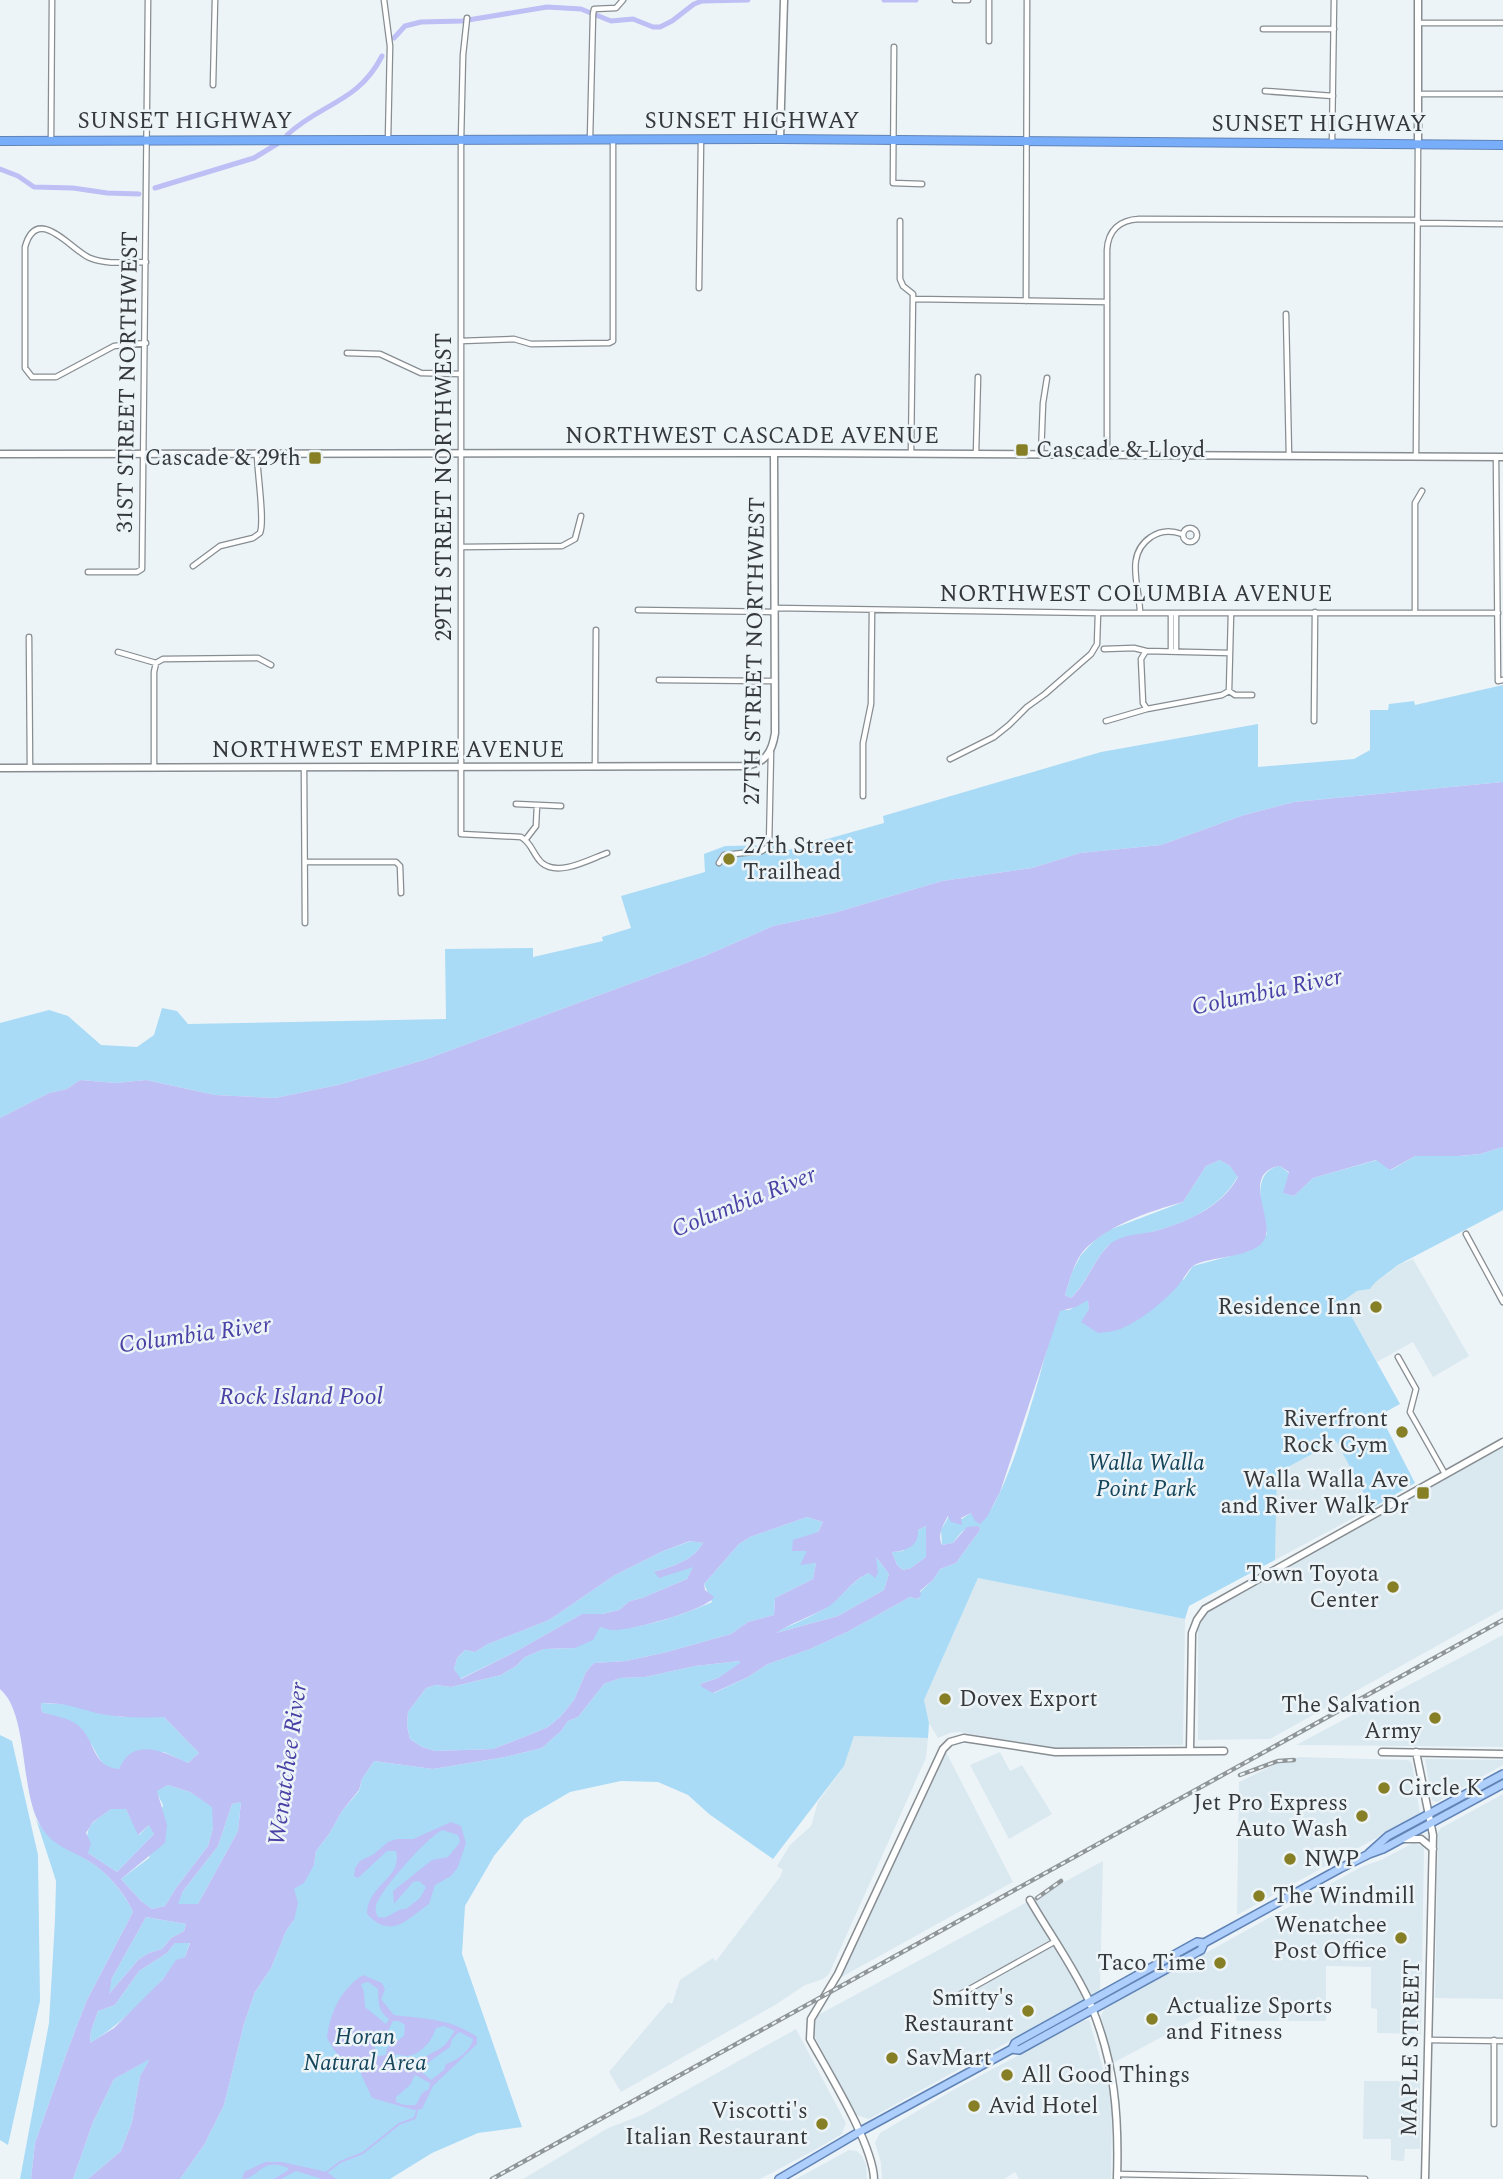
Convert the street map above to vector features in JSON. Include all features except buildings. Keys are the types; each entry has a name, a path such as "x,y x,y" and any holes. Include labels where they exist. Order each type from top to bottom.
{"highway":[{"name":"SUNSET HIGHWAY","path":"0,141 780,139 1503,145"}],"main road":[{"path":"779,2179 1012,2049 1015,2043 1091,2006 1197,1942 1204,1943 1368,1854 1402,1839 1503,1774"},
{"path":"1368,1854 1388,1836 1431,1819 1503,1784"}],"street":[{"path":"51,140 52,0"},
{"name":"31ST STREET NORTHWEST","path":"88,572 137,572 142,569 148,0"},
{"path":"213,85 215,0"},
{"path":"384,0 389,32 388,140"},
{"path":"590,140 594,9 616,8 623,0"},
{"path":"780,139 784,0"},
{"path":"955,0 968,0"},
{"path":"989,0 989,41"},
{"path":"1026,301 1027,0"},
{"path":"1332,143 1334,0"},
{"path":"1416,457 1418,0"},
{"name":"29TH STREET NORTHWEST","path":"467,18 463,54 461,140 461,834 509,835 526,839"},
{"path":"1419,23 1503,23"},
{"path":"1263,29 1334,29"},
{"path":"894,47 893,183 922,184"},
{"path":"1265,91 1333,96"},
{"path":"1418,94 1503,94"},
{"path":"461,341 514,339 531,344 612,342 613,140"},
{"path":"699,288 701,140"},
{"path":"1107,455 1107,243 1114,228 1124,222 1139,219 1503,224"},
{"path":"900,221 900,279 903,286 913,294 911,454"},
{"path":"146,262 100,261 82,254 54,231 45,229 32,234 25,247 25,368 33,377 56,377 114,346 146,343"},
{"path":"913,299 1107,302"},
{"path":"1286,314 1289,457"},
{"path":"347,353 380,354 421,373 461,374"},
{"path":"976,454 978,377"},
{"path":"1041,455 1046,378"},
{"name":"NORTHWEST CASCADE AVENUE","path":"0,454 774,453 1500,457"},
{"name":"27TH STREET NORTHWEST","path":"719,863 724,855 767,849 770,842 771,752 775,733 774,453"},
{"path":"194,566 220,546 253,538 260,533 262,524 257,454"},
{"path":"1500,457 1500,680"},
{"path":"1415,613 1415,503 1422,491"},
{"path":"461,547 562,546 575,539 582,516"},
{"path":"1140,613 1135,574 1138,552 1150,538 1160,533 1169,531 1182,534"},
{"path":"863,796 863,743 871,704 872,610"},
{"name":"NORTHWEST COLUMBIA AVENUE","path":"638,611 1498,613"},
{"path":"1314,722 1315,612"},
{"path":"950,759 995,737 1091,654 1097,645 1098,613"},
{"path":"1173,613 1174,651"},
{"path":"1229,691 1231,613"},
{"path":"595,766 596,630"},
{"path":"29,637 30,768"},
{"path":"1104,649 1230,653"},
{"path":"1146,650 1140,659 1143,703 1147,709"},
{"path":"118,652 156,663 163,659 258,658 271,664"},
{"path":"154,768 156,663"},
{"path":"659,680 775,681"},
{"path":"1106,721 1147,709 1222,695 1229,691"},
{"path":"1229,691 1235,695 1252,695"},
{"name":"NORTHWEST EMPIRE AVENUE","path":"0,768 745,766 761,762 771,752"},
{"path":"304,768 305,923"},
{"path":"516,804 561,806"},
{"path":"537,805 536,826 526,839 542,863 553,868 566,867 607,853"},
{"path":"305,862 396,862 400,866 401,893"},
{"path":"1466,1234 1503,1302"},
{"path":"1398,1357 1416,1389 1410,1412 1445,1474"},
{"path":"1190,1751 1192,1639 1201,1613 1215,1601 1503,1442"},
{"path":"874,2179 872,2163 859,2132 810,2039 811,2018 838,1974 943,1749 950,1742 972,1739 1055,1752 1224,1751"},
{"path":"1382,1752 1503,1754"},
{"name":"MAPLE STREET","path":"1416,1752 1431,1819 1433,1849 1425,2179"},
{"path":"1402,1839 1421,1839 1433,1849"},
{"path":"1030,1900 1091,2006 1116,2093 1117,2176 1365,2179"},
{"path":"959,1995 1054,1942"},
{"path":"1429,2040 1503,2040"},
{"path":"1494,2040 1494,2124"}],"shaded area":[{"path":"1413,1259 1469,1356 1433,1377 1413,1342 1377,1362 1343,1301 1357,1291 1370,1289 1378,1277"},
{"path":"1336,1441 1372,1508 1275,1560 1277,1473"},
{"path":"1503,1447 1503,1609 1270,1739 1198,1740 1198,1628 1203,1612"},
{"path":"978,1578 1185,1619 1183,1745 1055,1748 959,1732 938,1738 929,1723 924,1700"},
{"path":"1503,1635 1503,1747 1296,1745"},
{"path":"854,1736 928,1738 926,1758 829,1974 805,1985 775,2005 621,2092 609,2072 668,2002 672,2004 680,1980 713,1958 716,1961 780,1877 783,1870 777,1866 790,1845 811,1826 818,1802 844,1766"},
{"path":"946,1752 1013,1882 838,1979 925,1788"},
{"path":"1000,1752 1010,1771 1022,1765 1052,1814 1009,1839 970,1765"},
{"path":"1299,1757 1408,1760 1412,1763 1420,1814 1237,1915 1239,1782 1276,1764"},
{"path":"1425,1759 1503,1760 1503,1765 1437,1802 1432,1800"},
{"path":"1503,1794 1503,1999 1435,1998 1438,1832"},
{"path":"1413,1843 1423,1846 1424,1850 1421,2034 1377,2033 1377,2009 1371,2008 1371,1967 1326,1966 1326,2021 1236,2021 1235,1998 1113,2063 1101,2016 1104,2009 1361,1867"},
{"path":"1103,1861 1100,1991 869,2119 856,2115 813,2033 818,2015"},
{"path":"1089,2020 1112,2099 1111,2179 1019,2179 1015,2172 1004,2179 882,2179 875,2143 880,2133 955,2089"},
{"path":"796,2029 846,2123 842,2134 813,2151 760,2179 523,2179 608,2128 642,2115"},
{"path":"1364,2081 1420,2081 1420,2149 1405,2149 1404,2161 1391,2160 1391,2139 1363,2139"},
{"path":"849,2150 857,2151 862,2156 867,2179 796,2179"}],"green space":[{"path":"1503,685 1503,782 1294,802 1244,815 1161,845 1080,853 1032,868 942,881 834,913 773,926 705,956 424,1060 338,1085 275,1098 215,1095 146,1080 116,1083 80,1080 67,1089 49,1093 0,1118 0,1023 49,1010 68,1016 101,1045 137,1047 154,1035 162,1008 177,1011 188,1024 446,1019 445,949 533,948 533,957 603,941 602,937 631,928 621,896 705,872 704,854 725,846 774,845 774,854 884,823 883,816 1101,752 1258,724 1258,767 1354,759 1370,750 1370,710 1388,710 1389,704 1414,701 1415,705"},
{"path":"1503,1147 1503,1210 1396,1266 1370,1289 1357,1291 1343,1301 1400,1404 1380,1415 1415,1483 1372,1508 1336,1441 1277,1473 1275,1560 1189,1606 1185,1619 978,1578 924,1700 929,1723 928,1738 854,1736 844,1766 773,1859 709,1814 688,1795 658,1782 621,1781 570,1792 524,1819 494,1856 465,1906 462,1954 522,2127 478,2133 432,2153 390,2179 180,2179 204,2145 224,2105 244,2024 255,1992 271,1968 286,1931 294,1920 294,1889 314,1865 316,1851 342,1811 359,1791 362,1779 374,1761 433,1769 542,1748 568,1721 578,1717 604,1684 620,1678 645,1677 695,1666 740,1661 741,1663 718,1678 700,1684 714,1693 768,1664 847,1632 910,1597 919,1599 920,1592 940,1569 956,1563 980,1530 979,1526 966,1529 953,1543 942,1545 941,1530 949,1516 960,1520 971,1513 980,1523 991,1510 1002,1488 1060,1310 1069,1310 1088,1299 1089,1309 1082,1322 1184,1279 1193,1266 1249,1251 1267,1234 1260,1194 1264,1176 1270,1169 1280,1166 1289,1173 1284,1193 1294,1196 1313,1178 1377,1160 1391,1170 1415,1156 1480,1154"},
{"path":"1220,1160 1230,1166 1238,1176 1223,1196 1191,1218 1109,1245 1071,1298 1065,1295 1081,1255 1095,1240 1109,1230 1183,1202 1206,1166"},
{"path":"807,1517 823,1522 801,1564 816,1563 813,1579 775,1598 774,1615 748,1622 731,1634 667,1652 626,1661 594,1663 586,1672 574,1700 561,1716 548,1727 493,1749 435,1751 410,1739 408,1712 426,1688 436,1685 451,1687 501,1675 525,1657 544,1649 575,1648 600,1627 612,1629 641,1626 712,1602 704,1584 739,1544 750,1537"},
{"path":"926,1526 926,1557 911,1568 903,1570 897,1565 892,1552 903,1551 918,1530"},
{"path":"691,1541 703,1543 688,1559 654,1572 694,1566 687,1579 630,1601 619,1610 602,1614 582,1614 460,1679 454,1669 457,1658 465,1650 475,1652 488,1644 549,1620 615,1575 663,1551"},
{"path":"875,1556 889,1574 884,1590 838,1616 772,1634 814,1615 832,1603 857,1580 869,1573"},
{"path":"41,1703 77,1705 97,1713 122,1717 164,1717 199,1753 188,1763 164,1752 129,1767 112,1768 103,1763 78,1730 42,1712"},
{"path":"0,1735 12,1741 38,1855 40,2001 8,2145 0,2140"},
{"path":"168,1785 190,1792 213,1807 213,1828 208,1846 165,1906 152,1909 121,1879 149,1858 163,1805 156,1791"},
{"path":"241,1802 238,1831 198,1904 177,1904 183,1891 218,1846 232,1804"},
{"path":"111,1809 126,1809 139,1835 150,1824 154,1834 117,1872 88,1853 87,1837 90,1826"},
{"path":"36,1819 55,1841 95,1865 106,1875 122,1893 133,1912 86,2002 35,2143 31,2179 20,2179 49,2023 55,1920 56,1881"},
{"path":"146,1917 186,1924 184,1931 171,1938 162,1949 138,1960 108,1995 112,1978"},
{"path":"190,1942 185,1957 175,1964 145,1998 119,2022 90,2043 98,2011 115,2005 139,1971 167,1953 175,1943"},
{"path":"151,2058 140,2076 132,2122 121,2151 88,2179 73,2179 93,2122 114,2079"}],"water":[{"name":"Rock Island Pool","path":"1503,782 1503,1147 1480,1154 1415,1156 1390,1170 1376,1160 1313,1178 1294,1196 1283,1193 1289,1172 1280,1166 1269,1170 1262,1176 1260,1185 1266,1235 1262,1243 1255,1248 1193,1266 1158,1305 1135,1322 1117,1330 1098,1333 1081,1322 1089,1309 1088,1300 1076,1307 1060,1311 1000,1492 987,1517 980,1524 971,1513 961,1518 962,1525 951,1522 948,1516 940,1534 942,1545 953,1543 967,1527 979,1526 980,1530 956,1563 940,1569 933,1580 920,1591 918,1599 910,1597 847,1632 768,1664 748,1677 713,1693 700,1684 718,1678 740,1661 695,1666 645,1677 620,1678 604,1684 578,1717 568,1721 542,1748 433,1769 374,1761 362,1779 359,1790 316,1851 314,1865 304,1883 294,1889 298,1903 294,1920 286,1931 271,1968 255,1992 244,2024 224,2105 204,2145 180,2179 88,2179 121,2151 132,2122 140,2076 150,2059 114,2079 93,2122 73,2179 31,2179 35,2143 86,2002 133,1912 118,1887 102,1870 56,1843 43,1830 32,1806 15,1715 9,1700 0,1689 0,1118 49,1093 67,1089 80,1080 116,1083 146,1080 215,1095 275,1098 338,1085 424,1060 705,956 773,926 834,913 942,881 1032,868 1080,853 1161,845 1244,815 1294,802","holes":["1220,1160 1230,1166 1238,1177 1223,1197 1191,1218 1167,1228 1114,1241 1104,1250 1077,1292 1071,1298 1065,1295 1076,1264 1090,1244 1114,1228 1142,1215 1183,1202 1206,1166","807,1517 823,1522 818,1532 793,1540 792,1551 807,1551 800,1565 816,1563 813,1579 775,1598 774,1615 748,1622 731,1634 667,1652 626,1661 594,1663 586,1672 574,1700 561,1716 548,1727 493,1749 435,1751 410,1739 408,1712 426,1688 436,1685 451,1687 501,1675 525,1657 544,1649 575,1648 593,1640 600,1627 620,1630 683,1614 714,1597 705,1590 704,1584 739,1544 750,1537","926,1526 926,1557 911,1568 903,1570 897,1565 892,1552 907,1549 916,1540 918,1530","690,1541 703,1543 688,1559 654,1572 659,1578 693,1567 687,1579 630,1601 619,1610 602,1614 582,1614 461,1679 454,1669 457,1658 465,1650 475,1652 488,1644 549,1620 615,1575","876,1557 889,1574 884,1590 838,1616 776,1633 826,1608 863,1576 869,1573 875,1578 878,1573","41,1703 75,1707 113,1716 164,1717 199,1753 188,1763 159,1751 141,1750 125,1759 119,1769 110,1767 99,1758 79,1726 42,1712","168,1785 190,1792 212,1807 213,1828 208,1846 165,1906 152,1909 121,1879 165,1843 167,1825 157,1791","241,1802 238,1831 198,1904 178,1904 183,1891 218,1846 232,1804","111,1809 126,1809 138,1835 149,1825 154,1834 117,1872 88,1853 91,1843 86,1833 93,1822","146,1917 186,1924 184,1931 171,1938 162,1949 138,1960 109,1994 112,1978","175,1943 190,1943 185,1957 176,1960 163,1979 114,2028 90,2043 98,2011 115,2005 139,1971 167,1953"]},
{"path":"451,1822 461,1826 466,1843 458,1867 451,1876 435,1885 429,1904 400,1924 384,1926 367,1914 373,1895 394,1868 397,1861 396,1851 387,1851 358,1878 354,1876 355,1868 360,1861 388,1842 413,1839","holes":["442,1830 458,1835 460,1842 448,1857 432,1860 393,1891 394,1904 413,1882 419,1881 426,1887 420,1898 406,1909 386,1917 378,1917 376,1908 379,1898 416,1853"]},
{"path":"363,1975 382,1983 385,1989 381,1999 394,2015 447,2023 477,2037 477,2044 433,2086 422,2109 414,2110 372,2098 361,2074 361,2067 348,2065 327,2038 338,2002","holes":["368,1982 378,1989 381,2009 389,2019 386,2024 365,2007 361,1984","393,2021 405,2025 404,2036 387,2048 386,2055 378,2056 371,2037 378,2032 382,2034 388,2031","444,2026 455,2031 445,2045 412,2069 394,2065 391,2059 397,2054 410,2056 421,2050 436,2028","459,2032 473,2039 466,2052 446,2064 444,2070 431,2080 422,2072 422,2067 450,2047 452,2039","415,2075 430,2083 429,2089 422,2093 416,2105 396,2102 396,2097 410,2085"]},
{"path":"265,2162 282,2162 327,2172 336,2179 322,2179 296,2171 281,2179 274,2179 288,2168 272,2165 242,2179 244,2172"}],"waterway":[{"path":"394,38 405,26 421,22 462,21 547,7 581,9 611,21 633,19 660,27 702,1 748,0"},
{"path":"884,0 916,0"},
{"path":"287,135 362,84 382,56"},
{"path":"155,188 254,158 277,144"},
{"path":"0,169 18,176 34,187 139,194"},
{"path":"327,2172 340,2162 363,2153 399,2124 415,2118 417,2110"}],"railway":[{"path":"492,2179 1503,1620"},
{"path":"1240,1775 1278,1761 1294,1760"},
{"path":"1037,1898 1061,1881"}],"place":[{"name":"Cascade & Lloyd","path":"1022,450"},
{"name":"Cascade & 29th","path":"315,458"},
{"name":"27th Street Trailhead","path":"729,859"},
{"name":"Residence Inn","path":"1376,1307"},
{"name":"Riverfront Rock Gym","path":"1402,1432"},
{"name":"Walla Walla Ave and River Walk Dr","path":"1423,1493"},
{"name":"Town Toyota Center","path":"1393,1587"},
{"name":"Dovex Export","path":"945,1699"},
{"name":"The Salvation Army","path":"1435,1718"},
{"name":"Circle K","path":"1384,1788"},
{"name":"Jet Pro Express Auto Wash","path":"1362,1816"},
{"name":"NWP","path":"1290,1859"},
{"name":"The Windmill","path":"1259,1896"},
{"name":"Wenatchee Post Office","path":"1401,1938"},
{"name":"Taco Time","path":"1220,1963"},
{"name":"Smitty's Restaurant","path":"1028,2011"},
{"name":"Actualize Sports and Fitness","path":"1152,2019"},
{"name":"SavMart","path":"892,2058"},
{"name":"All Good Things","path":"1007,2075"},
{"name":"Avid Hotel","path":"974,2106"},
{"name":"Viscotti's Italian Restaurant","path":"822,2124"}],"water label":[{"name":"Columbia River","path":"1267,992"},
{"name":"Columbia River","path":"744,1202"},
{"name":"Columbia River","path":"195,1335"},
{"name":"Wenatchee River","path":"288,1764"}],"park label":[{"name":"Walla Walla Point Park","path":"1146,1476"},
{"name":"Horan Natural Area","path":"365,2050"}]}
